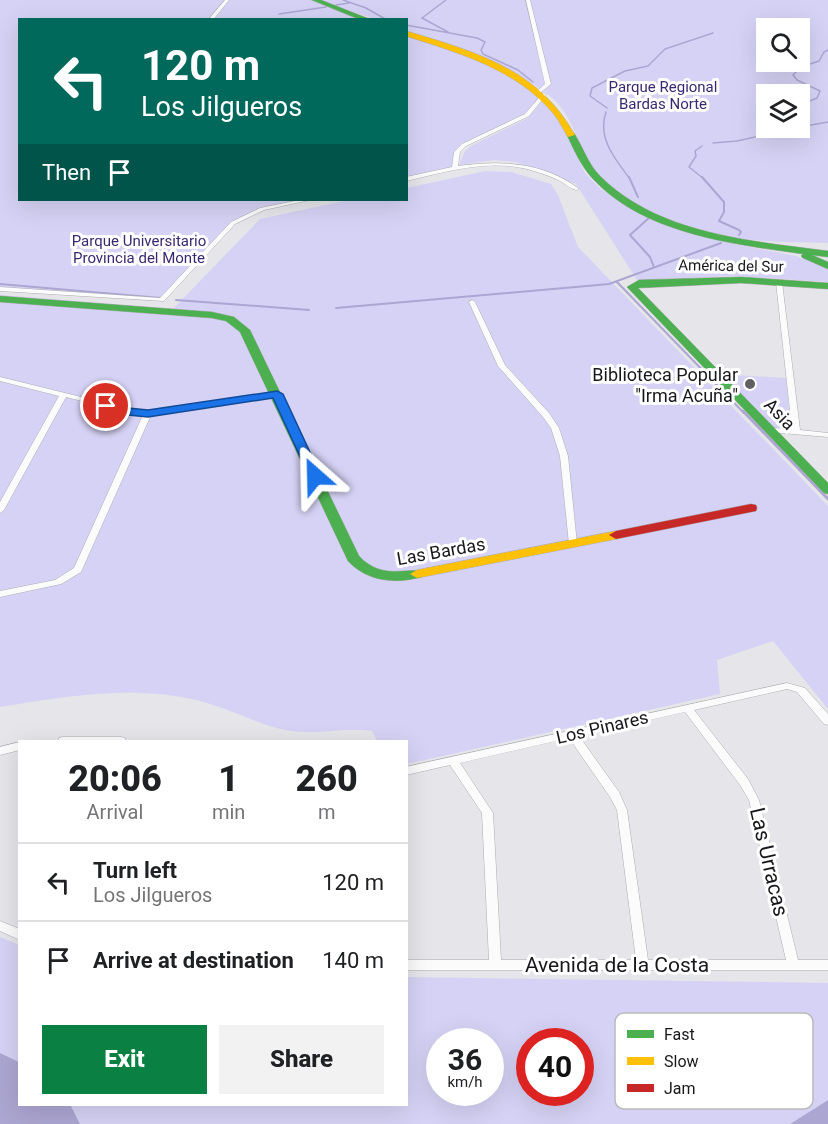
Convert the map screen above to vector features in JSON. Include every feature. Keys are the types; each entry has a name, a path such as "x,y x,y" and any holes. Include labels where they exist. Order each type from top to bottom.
{"street":[{"path":"212,18 227,0"},
{"path":"315,0 364,18"},
{"path":"455,168 457,152 464,145 509,126 527,115 547,87 548,83 528,0"},
{"path":"408,34 493,65 541,93 565,123 593,174 626,200 691,228 736,241 828,254"},
{"path":"408,179 495,162 511,163 549,174 576,189"},
{"path":"0,289 162,300 233,223 262,208 301,201"},
{"path":"784,249 828,266"},
{"name":"América del Sur","path":"633,285 733,280 828,286"},
{"path":"779,282 796,432"},
{"name":"Asia","path":"633,285 633,288 828,490"},
{"name":"Las Bardas","path":"0,299 205,314 230,319 245,330 353,558 368,572 385,578 402,578 751,508"},
{"path":"472,302 502,366 555,428 564,456 573,544"},
{"path":"0,379 128,412 148,413 277,394"},
{"path":"0,510 63,395"},
{"path":"0,594 58,582 78,570 148,413"},
{"path":"770,430 828,435"},
{"name":"Los Pinares","path":"408,771 787,686 797,687 805,693 828,721"},
{"name":"Las Urracas","path":"687,708 744,782 754,800 793,965"},
{"path":"572,734 615,795 622,810 643,965"},
{"path":"0,751 18,746"},
{"path":"453,761 487,813 495,965"},
{"path":"0,926 18,934"},
{"name":"Avenida de la Costa","path":"408,965 828,965"}],"green space":[{"name":"Parque Universitario Provincia del Monte","path":"0,0 315,0 366,18 18,18 18,201 302,201 262,209 233,223 162,300 0,289"},
{"name":"Parque Regional Bardas Norte","path":"319,0 828,0 828,243 732,237 681,223 628,199 613,189 593,169 572,125 551,97 518,75 482,58 408,31 408,18 371,18"},
{"path":"408,33 500,69 543,95 520,119 477,138 457,152 455,168 408,179"},
{"path":"543,100 560,122 585,173 601,189 672,225 735,244 796,256 828,268 828,282 733,276 637,280 576,184 516,162 493,160 459,165 465,151 471,146 528,118"},
{"path":"485,171 511,172 551,184 558,195 578,247 828,506 828,709 773,641 717,660 720,694 408,764 408,740 376,740 372,731 362,730 291,731 204,702 178,697 128,693 102,694 0,707 0,295 173,309 260,219 344,201 408,201 408,188"},
{"path":"720,374 786,378 791,429 774,428"},
{"path":"0,937 18,945 18,1062 0,1053"},
{"path":"408,977 828,983 828,1100 790,1124 80,1124 71,1106 408,1106"}],"shaded area":[{"path":"0,1053 18,1062 18,1106 71,1106 80,1124 0,1124"},
{"path":"828,1100 828,1124 790,1124"}],"waterway":[{"path":"343,0 366,8 384,18"},
{"path":"446,0 422,18 448,32"},
{"path":"336,5 349,3"},
{"path":"279,14 326,7"},
{"path":"408,25 477,38 485,42 481,50 483,54 518,70 533,82"},
{"path":"607,108 590,96 592,88 625,71 648,66 665,49 713,33"},
{"path":"805,84 793,75 801,67 819,61 824,52 828,50"},
{"path":"810,86 820,91 817,98 810,101"},
{"path":"606,112 604,131 609,148 630,179"},
{"path":"810,125 828,122"},
{"path":"713,143 756,137"},
{"path":"702,146 695,151 696,156 689,167 703,178"},
{"path":"703,178 724,202 724,212 719,221 739,230 741,232 739,235"},
{"path":"630,179 638,197"},
{"path":"650,217 630,235 650,257 654,267"},
{"path":"336,308 609,284 721,243"},
{"path":"617,282 744,413"},
{"path":"0,284 161,298"},
{"path":"176,300 309,310"},
{"path":"743,411 828,499"}],"traffic: fast":[{"path":"315,0 364,18"},
{"path":"571,135 597,178 619,197 645,212 705,233 769,246 828,254"},
{"path":"806,256 828,266"},
{"path":"828,286 741,280 639,283 632,287 828,490"},
{"path":"0,299 212,315 230,319 245,330 353,558 374,574 390,577 417,574"}],"traffic: slow":[{"path":"408,34 477,58 522,81 541,95 558,113 571,135"},
{"path":"417,574 616,535"}],"traffic: jam":[{"path":"616,535 751,508"}],"place":[{"name":"Biblioteca Popular \"Irma Acuña\"","path":"750,384"}],"route":[{"path":"106,406 128,412 148,413 277,394 315,476"}]}
